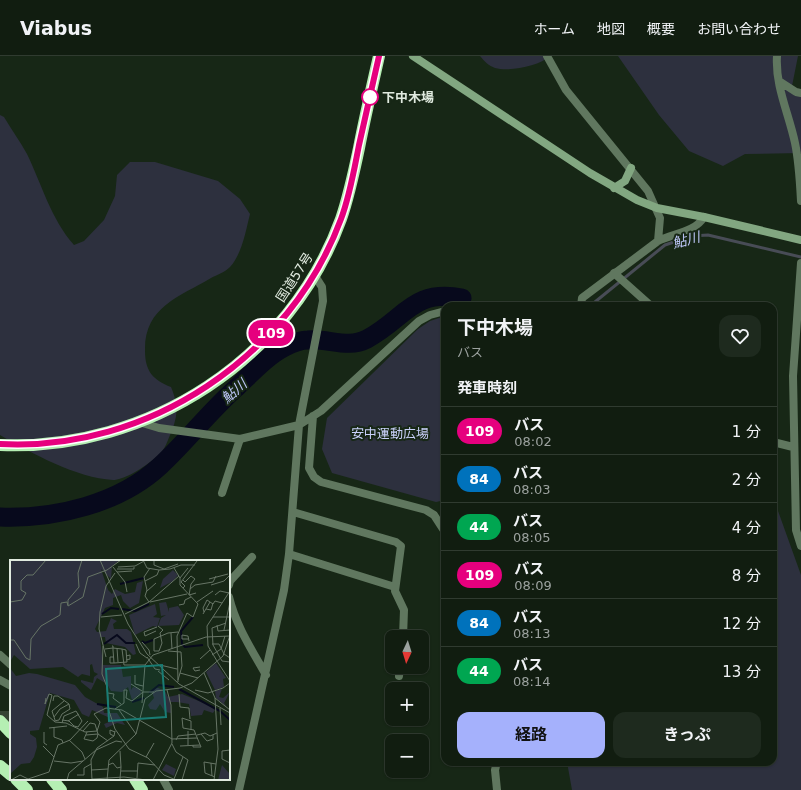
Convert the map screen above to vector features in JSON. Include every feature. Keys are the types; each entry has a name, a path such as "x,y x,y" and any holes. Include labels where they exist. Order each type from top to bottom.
{"highway":[{"name":"国道57号","path":"0,444 40,444 74,440 139,422 192,397 224,375 274,329 299,299 315,276 341,218 350,190 379,56"},
{"path":"0,721 10,732"},
{"path":"0,766 10,774"},
{"path":"17,780 28,790"},
{"path":"53,780 61,790"},
{"path":"136,780 142,790"}],"street":[{"path":"413,56 614,188 657,208 704,217 801,240"},
{"path":"547,56 566,90 631,168 648,191 657,208 660,218 661,226 658,241"},
{"path":"777,56 776,68 795,144 801,201"},
{"path":"779,81 796,92 801,93"},
{"path":"614,188 625,181 631,168"},
{"path":"581,302 582,298 616,275 658,241 671,235 693,229 704,217"},
{"path":"801,264 792,376 796,530 801,546"},
{"path":"616,275 646,302"},
{"path":"239,790 284,590 293,512 299,425 324,294 322,287 315,276"},
{"path":"139,422 159,428 188,433 240,439 299,425 313,416 419,321 430,315 441,312"},
{"path":"313,416 309,468 314,477 321,482 430,512 441,527"},
{"path":"222,493 240,439"},
{"path":"777,443 793,447"},
{"path":"293,512 399,544 402,549 396,594 404,610 403,630"},
{"path":"289,554 396,587"},
{"path":"230,581 252,557"},
{"path":"230,602 232,611 244,637 266,675"},
{"path":"0,655 10,664"},
{"path":"0,680 10,685"},
{"path":"496,766 496,790"},
{"path":"164,780 169,790"}],"green space":[{"path":"480,56 550,56 539,63 532,65 516,69 501,69 493,67"},
{"path":"618,56 798,56 791,91 801,96 801,153 745,154 723,166 689,151 659,115"},
{"path":"0,115 4,117 27,154 53,213 66,235 74,245 84,241 104,220 115,196 117,175 130,162 155,162 218,181 240,199 250,214 241,249 230,267 166,305 150,324 146,336 145,358 151,374 159,381 171,387 176,402 175,420 171,433 160,454 131,474 117,480 99,478 70,470 40,457 0,435"},
{"name":"安中運動広場","path":"441,317 441,501 436,502 332,473 322,449 327,418 418,329 430,321"},
{"path":"777,508 801,575 801,790 572,790 568,766 777,766"}],"waterway":[{"name":"鮎川","path":"595,302 665,245 692,236 708,235 801,257"},
{"name":"鮎川","path":"0,517 21,517 64,512 106,499 144,479 160,466 253,371 272,355 287,346 299,341 308,340 323,340 345,343 360,342 380,331 420,301 445,296 462,298"},
{"name":"鮎川","path":"462,298 470,302"}],"tunnel":[{"path":"0,717 10,717"}],"bus line":[{"name":"109","path":"0,444 40,444 74,440 139,422 166,411 192,397 224,375 252,351 274,329 299,299 315,276 329,248 341,218 350,190 379,56"}],"place":[{"name":"下中木場","path":"370,97"}]}
